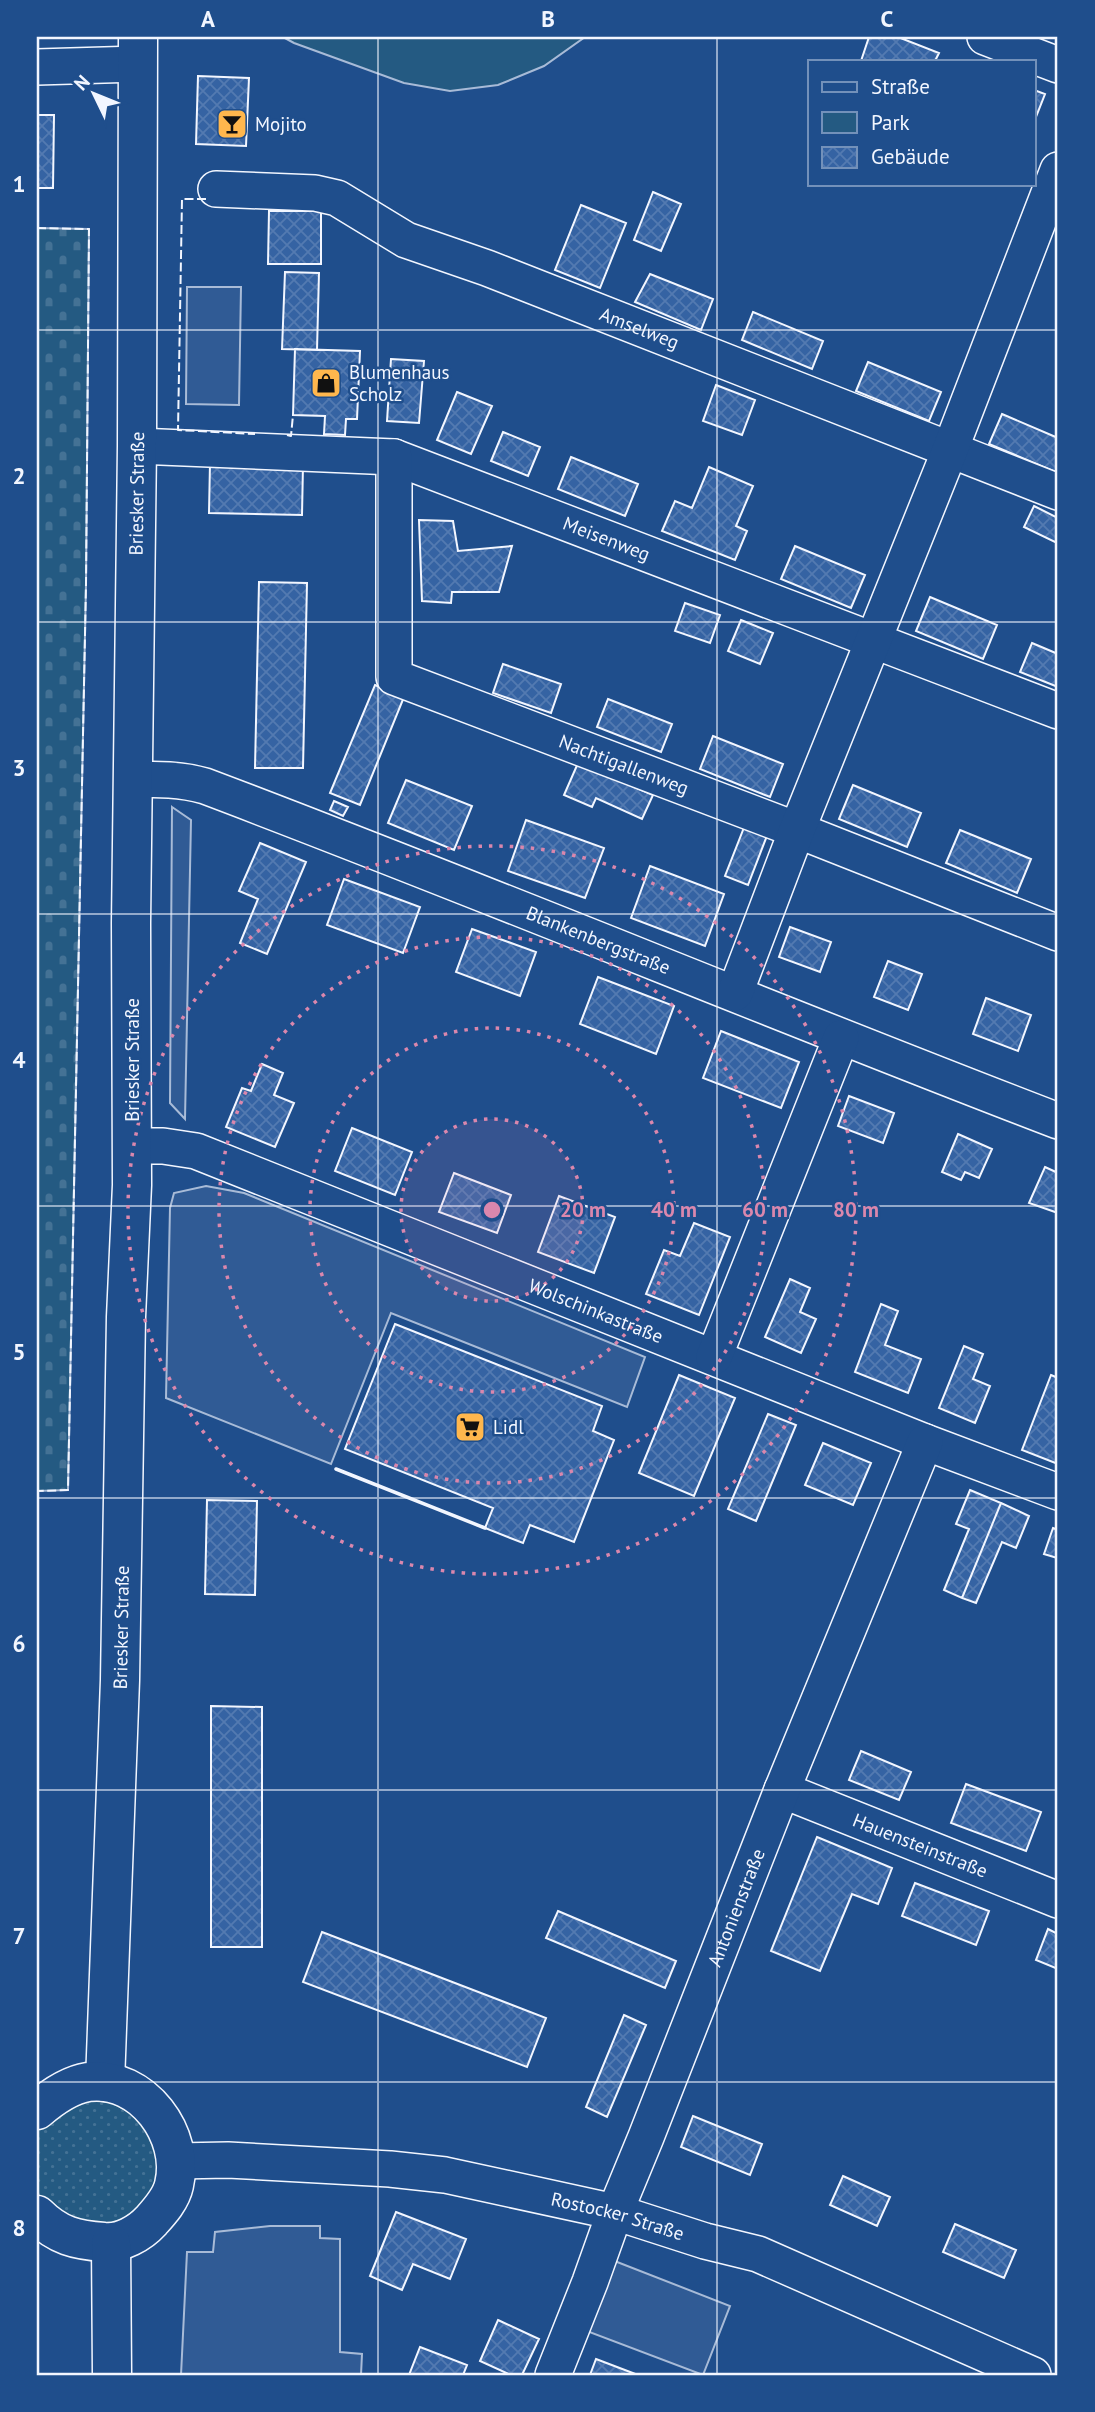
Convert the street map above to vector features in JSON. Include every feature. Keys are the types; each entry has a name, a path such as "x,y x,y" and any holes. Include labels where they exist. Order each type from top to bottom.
{"main road":[{"name":"Briesker Straße","path":"106,2082 120,1694 126,1317 132,1146 138,51"},
{"path":"37,2110 70,2088 88,2082 106,2082 141,2098 156,2111 167,2126 177,2161 174,2188 162,2208 146,2227 125,2239 111,2243 74,2239 47,2225 37,2215"},
{"path":"111,2243 112,2375"}],"street":[{"path":"985,37 1058,65"},
{"path":"37,67 138,51"},
{"path":"735,993 797,830 950,450 1044,248 1058,170"},
{"name":"Amselweg","path":"216,189 315,193 337,198 407,240 487,268 1058,492"},
{"name":"Meisenweg","path":"137,446 394,457 1058,711"},
{"name":"Nachtigallenweg","path":"394,457 394,677 797,830 1058,933"},
{"name":"Blankenbergstraße","path":"133,780 165,779 189,781 205,786 1058,1121"},
{"path":"714,1357 841,1038"},
{"name":"Wolschinkastraße","path":"132,1146 163,1146 195,1151 925,1442 1058,1492"},
{"name":"Antonienstraße","path":"553,2375 782,1790 925,1442"},
{"name":"Hauensteinstraße","path":"782,1790 1058,1899"},
{"name":"Rostocker Straße","path":"177,2161 278,2162 444,2175 615,2212 705,2241 758,2254 1033,2375"}],"green space":[{"path":"283,37 585,37 544,66 498,85 450,91 404,83"},
{"path":"37,228 89,229 86,584 68,1490 37,1491"},
{"path":"102,2097 146,2121 160,2169 148,2201 122,2222 90,2228 46,2206 37,2193 37,2132 52,2112"}],"shaded area":[{"path":"187,287 241,287 239,405 186,404"},
{"path":"172,807 191,820 185,1119 170,1103"},
{"path":"206,1186 244,1193 645,1357 627,1407 391,1313 331,1464 166,1398 170,1208 174,1193"},
{"path":"270,2226 320,2226 320,2238 340,2239 340,2352 362,2354 361,2375 181,2375 187,2252 213,2252 215,2232"},
{"path":"612,2260 730,2306 703,2375 584,2330"}],"building":[{"path":"869,37 898,37 939,53 936,60 861,60"},
{"path":"198,76 249,78 246,146 196,144"},
{"path":"1036,91 1045,94 1036,117"},
{"path":"37,115 54,115 53,188 37,188"},
{"path":"653,192 681,204 661,251 634,240"},
{"path":"581,205 626,223 600,288 555,270"},
{"path":"269,211 321,211 321,264 268,264"},
{"path":"285,272 319,273 317,350 282,349"},
{"path":"650,274 713,299 701,330 635,302"},
{"path":"753,312 823,341 812,369 742,340"},
{"name":"Blumenhaus Scholz","path":"295,349 360,351 357,419 346,419 345,435 324,434 325,416 293,415"},
{"path":"391,359 424,361 419,423 387,421"},
{"path":"868,362 941,392 929,421 856,391"},
{"path":"716,385 755,400 742,435 703,421"},
{"path":"457,392 492,406 471,454 437,440"},
{"path":"1002,414 1058,438 1058,473 989,444"},
{"path":"503,432 540,447 528,476 491,461"},
{"path":"571,457 638,484 625,516 558,489"},
{"path":"210,463 303,465 302,515 209,513"},
{"path":"709,467 753,486 736,526 747,531 735,560 662,531 675,501 692,508"},
{"path":"1034,506 1058,518 1057,543 1024,527"},
{"path":"419,520 453,521 458,551 512,546 499,592 452,592 451,603 422,601"},
{"path":"795,546 865,575 851,608 781,579"},
{"path":"259,582 307,583 303,768 255,768"},
{"path":"930,597 997,625 983,659 916,631"},
{"path":"685,603 720,615 710,643 675,631"},
{"path":"741,620 773,633 760,664 728,651"},
{"path":"1032,643 1058,654 1058,687 1020,672"},
{"path":"503,664 561,684 551,713 493,693"},
{"path":"375,685 404,697 360,805 330,793"},
{"path":"608,699 672,724 661,752 597,727"},
{"path":"713,736 783,764 770,797 700,769"},
{"path":"578,763 653,795 642,819 596,798 592,807 564,795"},
{"path":"406,780 472,806 454,850 388,823"},
{"path":"853,785 921,813 907,847 839,819"},
{"path":"334,801 348,807 343,816 330,810"},
{"path":"526,820 604,848 585,898 508,871"},
{"path":"745,825 768,833 748,885 725,876"},
{"path":"960,830 1031,859 1017,893 946,863"},
{"path":"260,843 306,862 267,954 240,943 258,899 239,891"},
{"path":"650,866 724,894 705,946 631,918"},
{"path":"344,879 420,907 403,953 327,925"},
{"path":"790,927 831,942 820,972 779,957"},
{"path":"472,929 536,952 520,996 456,972"},
{"path":"888,961 922,974 908,1010 874,997"},
{"path":"598,977 674,1006 656,1054 580,1024"},
{"path":"986,998 1031,1015 1018,1051 973,1034"},
{"path":"721,1031 799,1062 781,1108 703,1078"},
{"path":"262,1064 283,1073 274,1095 294,1103 275,1147 226,1127 242,1088 251,1091"},
{"path":"849,1096 894,1113 883,1143 838,1126"},
{"path":"352,1128 412,1152 395,1195 335,1171"},
{"path":"958,1134 992,1149 979,1178 965,1172 961,1180 942,1172"},
{"path":"1045,1167 1058,1173 1058,1213 1029,1203"},
{"path":"454,1173 511,1195 497,1233 439,1212"},
{"path":"559,1196 615,1217 594,1273 538,1252"},
{"path":"694,1223 730,1237 699,1315 646,1294 664,1250 680,1256"},
{"path":"790,1279 810,1288 800,1312 816,1319 801,1353 765,1337"},
{"path":"881,1304 898,1311 885,1345 921,1359 908,1393 855,1372"},
{"path":"395,1324 602,1406 593,1431 614,1440 574,1542 530,1525 523,1543 485,1528 493,1508 345,1449"},
{"path":"964,1346 983,1354 973,1379 990,1386 975,1423 939,1408"},
{"path":"679,1375 735,1398 694,1496 639,1473"},
{"path":"1051,1375 1058,1378 1058,1464 1022,1450"},
{"path":"768,1414 796,1425 756,1521 728,1509"},
{"path":"823,1443 871,1463 853,1505 805,1485"},
{"path":"970,1490 1001,1503 962,1598 944,1590 969,1529 956,1524"},
{"path":"207,1500 257,1501 255,1595 205,1594"},
{"path":"1001,1503 1029,1516 1016,1548 1002,1542 976,1603 962,1598"},
{"path":"1053,1528 1058,1530 1057,1558 1044,1554"},
{"path":"211,1706 262,1707 262,1947 211,1947"},
{"path":"861,1751 911,1772 899,1800 849,1780"},
{"path":"966,1784 1041,1812 1026,1851 951,1823"},
{"path":"817,1837 892,1868 878,1904 852,1894 820,1971 771,1951"},
{"path":"915,1883 989,1911 976,1945 902,1916"},
{"path":"558,1911 676,1961 665,1988 546,1938"},
{"path":"1048,1929 1058,1934 1058,1969 1036,1960"},
{"path":"322,1932 546,2018 527,2067 303,1982"},
{"path":"624,2015 646,2025 607,2117 586,2107"},
{"path":"693,2116 762,2144 750,2175 681,2147"},
{"path":"843,2176 890,2197 877,2226 830,2205"},
{"path":"396,2212 466,2239 450,2279 413,2264 402,2290 370,2276"},
{"path":"955,2224 1016,2250 1004,2278 943,2252"},
{"path":"498,2320 539,2339 522,2375 511,2375 480,2361"},
{"path":"420,2347 467,2365 463,2375 409,2375"},
{"path":"596,2359 638,2375 590,2375"}],"fence":[{"path":"206,199 182,199 178,430 255,434"},
{"path":"37,228 89,229 86,584 68,1490 37,1491"},
{"path":"287,435 291,436 293,415"}],"wall":[{"path":"336,1469 485,1528"}],"place":[{"name":"Mojito","path":"232,124"},
{"name":"Blumenhaus Scholz","path":"326,383"},
{"name":"Lidl","path":"470,1427"}]}
